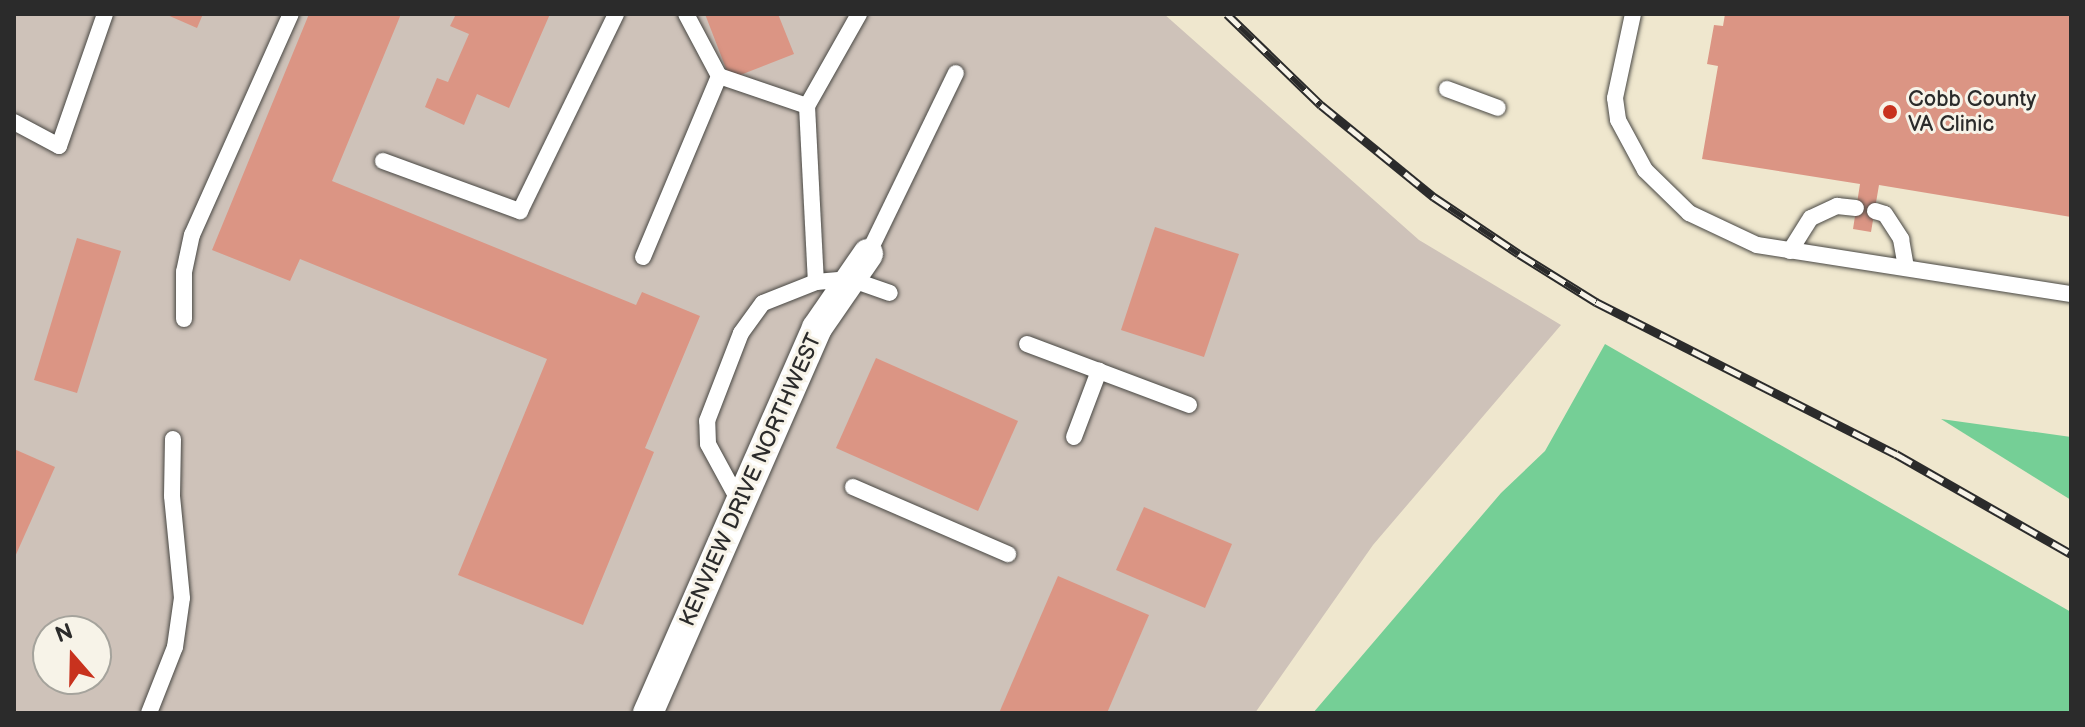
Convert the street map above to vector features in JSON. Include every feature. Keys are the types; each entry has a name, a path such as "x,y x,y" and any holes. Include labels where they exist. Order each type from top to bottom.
{"street":[{"name":"KENVIEW DRIVE NORTHWEST","path":"655,711 740,503 817,328 868,254"}],"lane":[{"path":"14,122 59,146 105,14"},
{"path":"184,319 184,272 192,235 291,14"},
{"path":"383,161 520,211 616,14"},
{"path":"686,14 719,76 807,106"},
{"path":"816,282 807,106 859,14"},
{"path":"1633,14 1615,98 1618,120 1645,170 1689,213 1757,245 2071,294"},
{"path":"868,254 956,73"},
{"path":"643,257 719,76"},
{"path":"1447,89 1498,108"},
{"path":"1790,251 1811,218 1837,206 1856,208"},
{"path":"1875,211 1885,214 1901,239 1906,266"},
{"path":"740,503 708,444 707,421 741,333 763,303 816,282 850,279 890,293"},
{"path":"1027,344 1189,405"},
{"path":"1074,437 1099,371"},
{"path":"149,713 175,647 182,598 171,482 173,439"},
{"path":"853,487 1008,554"}],"shaded area":[{"path":"14,14 1164,14 1419,240 1561,325 1373,545 1255,713 14,713"}],"green space":[{"path":"1605,344 2071,612 2071,713 1313,713 1501,493 1545,451"},
{"path":"1941,419 2071,437 2071,500"}],"building":[{"path":"165,14 203,14 197,28"},
{"path":"309,14 401,14 332,181 636,305 642,292 700,316 645,448 654,452 583,625 458,575 547,359 300,259 290,281 212,250"},
{"path":"456,14 550,14 509,108 477,94 464,125 425,107 437,78 448,82 469,34 450,26"},
{"path":"705,14 778,14 794,54 730,79"},
{"name":"Cobb County VA Clinic","path":"1725,14 2071,14 2071,217 1879,185 1871,232 1853,229 1860,184 1702,159 1718,66 1707,64 1714,25 1723,26"},
{"path":"1155,227 1239,254 1204,357 1121,330"},
{"path":"77,238 121,251 77,393 34,380"},
{"path":"876,358 1018,421 978,511 836,448"},
{"path":"14,449 55,467 14,559"},
{"path":"1144,507 1232,544 1205,608 1116,570"},
{"path":"1058,576 1149,615 1107,713 999,713"}],"railway":[{"path":"1227,14 1321,105 1434,197 1519,254 1596,302 1896,454 2071,554"}],"place":[{"name":"Cobb County VA Clinic","path":"1890,112"}]}
